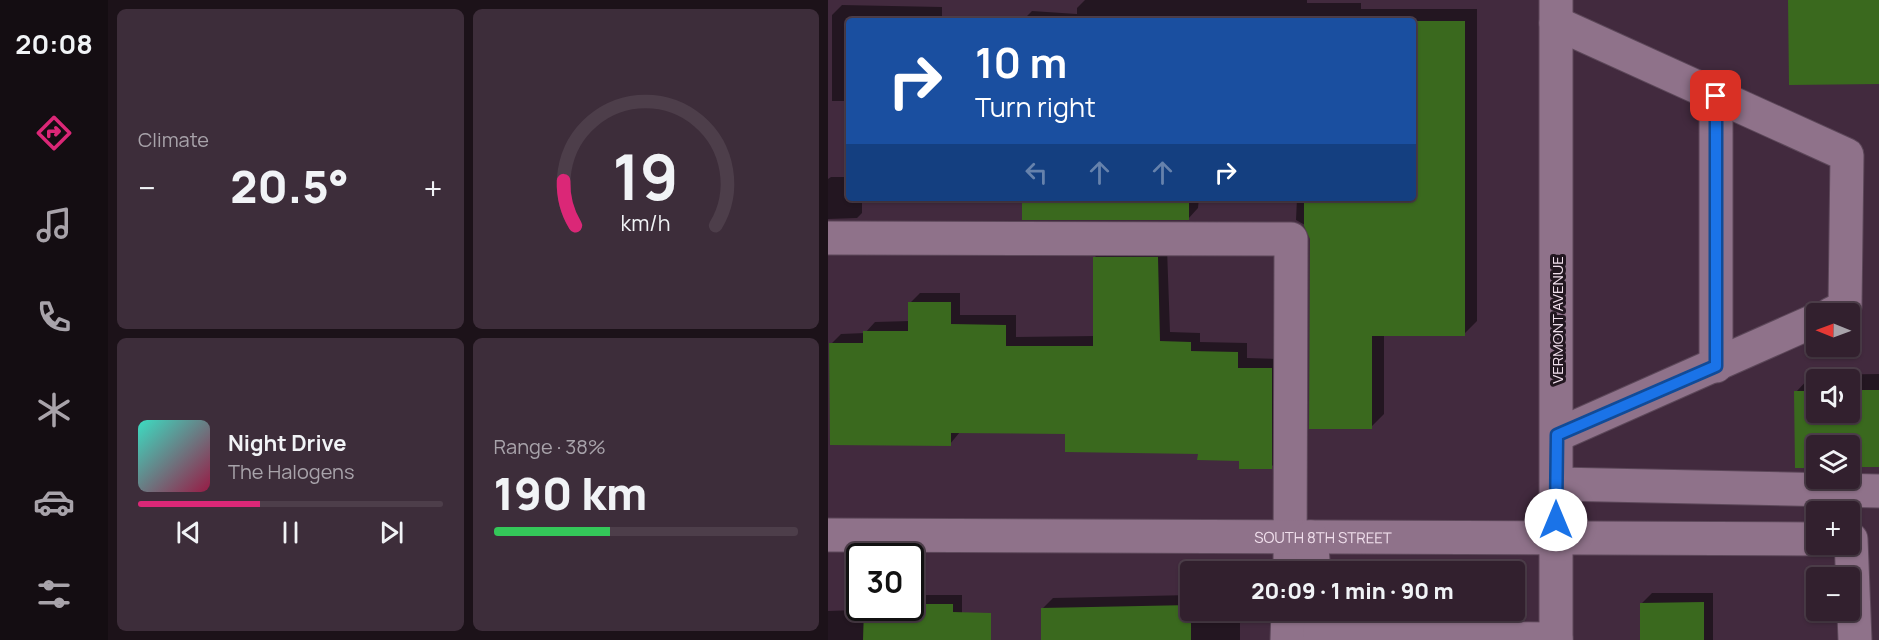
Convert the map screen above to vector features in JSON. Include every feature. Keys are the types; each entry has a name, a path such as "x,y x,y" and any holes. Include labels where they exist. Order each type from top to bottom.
{"street":[{"path":"1556,12 1716,96 1847,155 1845,303"},
{"name":"VERMONT AVENUE","path":"1556,12 1556,639"},
{"path":"1716,96 1716,366"},
{"path":"828,238 1291,239 1301,537 1310,561"},
{"path":"1557,435 1806,325"},
{"path":"1557,484 1879,490"},
{"name":"SOUTH 8TH STREET","path":"828,535 1806,539"},
{"path":"1293,561 1301,537"},
{"path":"1855,640 1859,555"},
{"path":"1287,640 1288,621"},
{"path":"1317,621 1318,637 1556,639"}],"building":[{"path":"1788,0 1879,0 1879,84 1789,85"},
{"path":"1416,21 1465,21 1465,336 1372,336 1372,429 1309,429 1310,239 1304,226 1304,201 1416,201"},
{"path":"1022,201 1189,201 1189,220 1022,220"},
{"path":"1093,257 1158,257 1160,341 1191,342 1191,351 1238,352 1238,368 1272,368 1272,469 1239,469 1239,461 1197,460 1198,454 1065,452 1065,434 951,433 951,446 830,445 829,343 863,343 863,331 908,331 908,302 951,302 951,324 1006,325 1006,346 1093,346"},
{"path":"1860,390 1879,390 1879,467 1860,467 1860,435 1806,435 1806,468 1795,468 1794,391 1806,391 1806,423 1860,423"},
{"path":"1704,602 1704,640 1640,640 1640,603"},
{"path":"924,604 953,604 953,612 991,613 991,640 863,640 864,621 924,621"},
{"path":"1180,605 1180,621 1191,621 1191,640 1041,640 1041,608"}],"route":[{"path":"1556,520 1557,435 1716,366 1716,96"}]}
